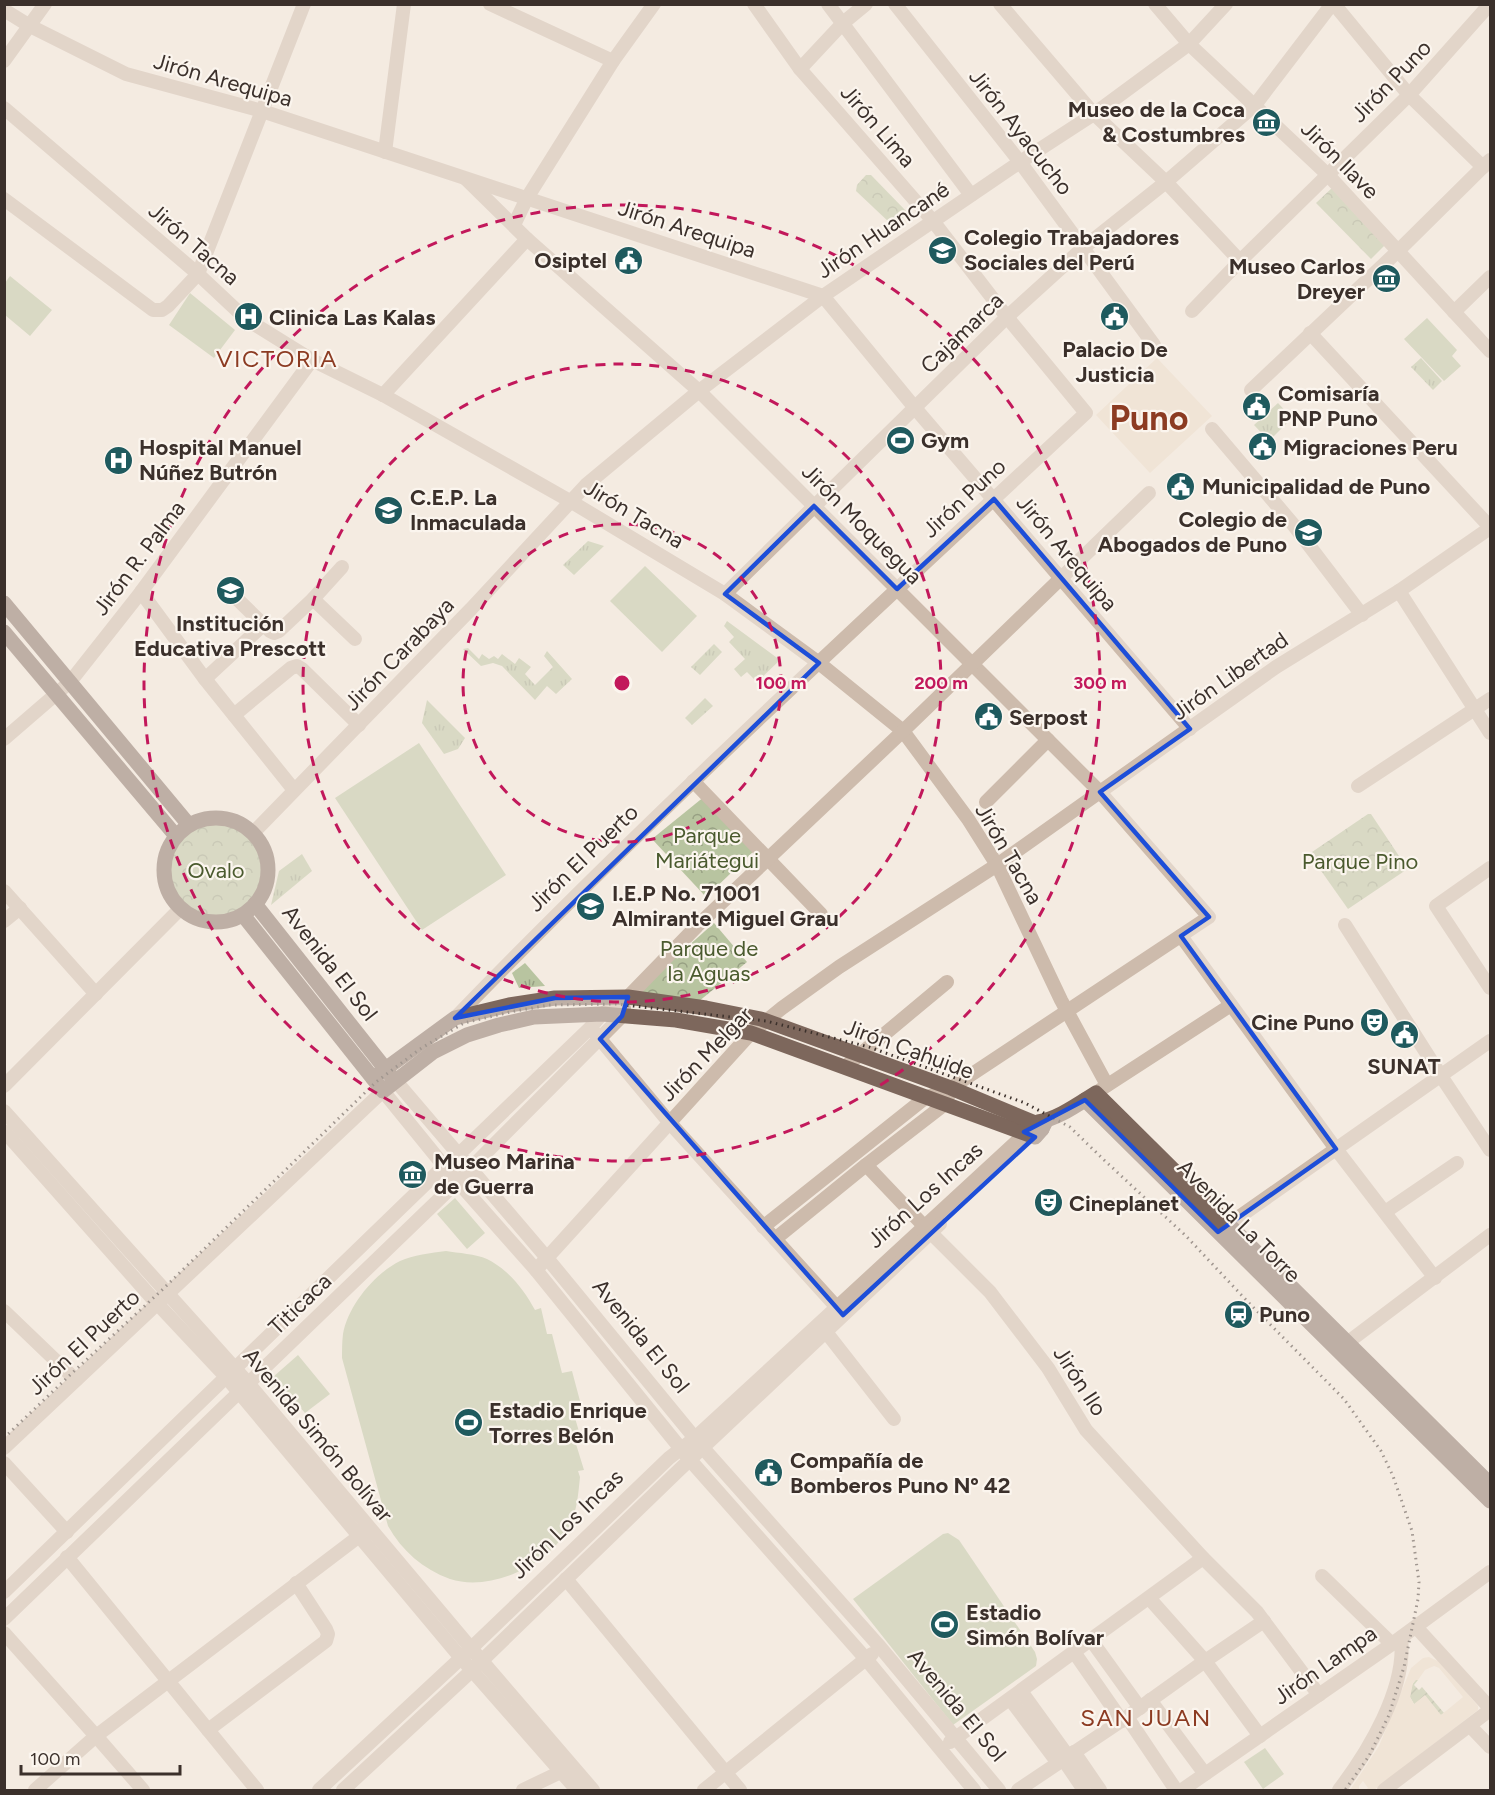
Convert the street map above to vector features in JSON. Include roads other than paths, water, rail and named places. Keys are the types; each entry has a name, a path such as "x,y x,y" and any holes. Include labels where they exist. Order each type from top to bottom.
{"main road":[{"path":"4,603 189,825"},
{"path":"4,632 176,836"},
{"path":"222,818 239,823 253,833 262,845 268,868 264,891 255,904 243,915 227,921 210,922 194,918 180,909 170,896 164,881 163,865 167,850 176,836 189,825 205,819 222,818"},
{"name":"Avenida El Sol","path":"255,904 384,1080"},
{"name":"Avenida El Sol","path":"243,915 384,1080"},
{"name":"Jirón Cahuide","path":"454,1018 510,1005 555,998 628,997 706,1008 766,1021 951,1088 1037,1129"},
{"path":"384,1080 467,1035 499,1025 534,1017 602,1014 676,1020 751,1033 926,1098 1037,1129 1096,1093"},
{"name":"Jirón El Puerto","path":"384,1080 454,1018"},
{"name":"Avenida La Torre","path":"1096,1093 1223,1228 1343,1347 1491,1501"},
{"name":"Avenida La Torre","path":"1343,1347 1491,1484"}],"street":[{"path":"4,61 45,4"},
{"path":"4,199 153,310 162,310 198,274 304,4"},
{"path":"384,152 404,4"},
{"path":"490,4 613,61"},
{"path":"514,225 527,198 613,61 654,4"},
{"name":"Jirón Lima","path":"754,4 800,69 933,221 1007,317 1086,413"},
{"path":"828,4 971,195"},
{"path":"800,69 843,23 866,4"},
{"name":"Jirón Ayacucho","path":"895,4 1020,162 1154,345"},
{"path":"1000,4 1094,114 1166,182 1240,261"},
{"name":"Jirón Ilave","path":"1155,4 1189,44 1328,175 1491,351"},
{"name":"Jirón Huancané","path":"570,501 699,391 823,296 1094,114 1189,44 1226,4"},
{"path":"1251,390 1487,164 1409,95 1333,4"},
{"name":"Cajamarca","path":"725,594 1007,317 1083,249 1166,182 1254,105 1333,4"},
{"name":"Jirón Puno","path":"1192,311 1409,95 1490,4"},
{"name":"Jirón Arequipa","path":"4,10 30,26 126,74 262,111 823,296 915,408 1190,729"},
{"name":"Jirón Tacna","path":"4,108 198,274 246,319 312,360 383,396 570,501 725,594 819,663 903,731 968,819 997,865 1067,1011 1096,1093"},
{"name":"Jirón Moquegua","path":"466,179 527,239 699,391 1100,792 1209,917 1181,936"},
{"path":"383,396 527,239"},
{"path":"1454,312 1491,277"},
{"path":"1310,333 1491,528"},
{"name":"Jirón R. Palma","path":"4,739 70,682 141,592 312,360"},
{"name":"Jirón Puno","path":"819,663 1086,413"},
{"path":"1212,429 1292,523 1362,615"},
{"path":"622,1016 628,997 697,926 1149,493"},
{"name":"Jirón Carabaya","path":"253,833 471,609 570,501"},
{"name":"Jirón Libertad","path":"997,865 1276,668 1399,591 1491,528"},
{"path":"233,596 263,625 274,633 279,632 342,567"},
{"path":"1399,591 1491,733"},
{"path":"141,592 205,679 294,790"},
{"path":"313,598 355,639"},
{"path":"205,679 263,625"},
{"name":"Jirón El Puerto","path":"454,1018 524,946 693,781 819,663"},
{"path":"234,715 291,668 297,666 359,725"},
{"path":"1358,786 1491,699"},
{"path":"986,802 1048,740"},
{"path":"693,781 821,914"},
{"name":"Jirón Melgar","path":"536,1270 751,1033 839,967 997,865"},
{"path":"1491,868 1436,906 1491,988"},
{"path":"4,891 96,994"},
{"path":"4,921 20,908"},
{"path":"4,1086 180,909"},
{"path":"1345,925 1491,1150"},
{"path":"763,1227 926,1098 951,1088 1181,936 1336,1149 1435,1278"},
{"path":"845,1067 947,982"},
{"name":"Titicaca","path":"4,1592 602,1014 628,997"},
{"path":"1096,1093 1231,1005"},
{"name":"Titicaca","path":"4,1619 458,1181 622,1016"},
{"path":"590,1028 669,1122 840,1311"},
{"path":"1223,1228 1491,1041"},
{"name":"Jirón El Puerto","path":"4,1449 163,1298 384,1080"},
{"name":"Avenida El Sol","path":"384,1080 458,1155 547,1258 699,1443 880,1647 999,1791"},
{"name":"Avenida El Sol","path":"384,1080 444,1166 536,1270 690,1460 866,1659 974,1791"},
{"path":"775,1239 945,1104 951,1088"},
{"name":"Avenida Simón Bolívar","path":"4,1111 243,1388 466,1653 567,1769 593,1791"},
{"name":"Jirón Los Incas","path":"343,1791 690,1460 699,1443 1037,1129"},
{"name":"Avenida Simón Bolívar","path":"4,1131 163,1298"},
{"path":"1385,1212 1457,1163"},
{"name":"Jirón Ilo","path":"866,1165 997,1300 1049,1370 1086,1430 1203,1558 1257,1612 1319,1695"},
{"path":"1343,1347 1491,1235"},
{"path":"4,1311 76,1380"},
{"name":"Jirón Los Incas","path":"319,1791 680,1448 699,1443 826,1332 840,1311"},
{"path":"826,1332 894,1419"},
{"path":"4,1463 67,1532"},
{"path":"36,1791 96,1736 365,1532"},
{"path":"67,1557 257,1791"},
{"path":"941,1749 1203,1558"},
{"name":"Jirón Lampa","path":"1182,1791 1491,1572"},
{"path":"1322,1576 1396,1641 1402,1659 1384,1717 1366,1752 1339,1791"},
{"path":"566,1579 740,1791"},
{"path":"208,1730 326,1641 328,1634 326,1629 296,1583"},
{"path":"1149,1598 1205,1661 1260,1736"},
{"path":"1018,1791 1264,1621"},
{"path":"1384,1791 1491,1709 1416,1627"},
{"path":"4,1633 143,1791"},
{"path":"1091,1640 1205,1774"},
{"path":"704,1791 880,1647"},
{"path":"1074,1652 1176,1791"},
{"path":"1015,1695 1066,1757 1100,1791"},
{"path":"1470,1726 1491,1747"},
{"path":"1066,1757 1084,1791"},
{"path":"523,1791 567,1769"},
{"name":"Avenida Simón Bolívar","path":"567,1769 577,1791"}],"railway":[{"path":"4,1438 163,1289 376,1082 420,1049 464,1023 549,1005 616,1004 766,1021 869,1047 1025,1103 1070,1127 1186,1236 1344,1399 1381,1451 1393,1476 1412,1531 1419,1582 1418,1599 1404,1667 1389,1715 1369,1756 1345,1790"}],"place":[{"name":"Museo de la Coca & Costumbres","path":"1266,122"},
{"name":"Colegio Trabajadores Sociales del Perú","path":"943,250"},
{"name":"Osiptel","path":"628,260"},
{"name":"Museo Carlos Dreyer","path":"1386,279"},
{"name":"Clinica Las Kalas","path":"248,317"},
{"name":"Palacio De Justicia","path":"1115,317"},
{"name":"Comisaría PNP Puno","path":"1257,406"},
{"name":"Gym","path":"900,440"},
{"name":"Migraciones Peru","path":"1262,447"},
{"name":"Hospital Manuel Núñez Butrón","path":"118,460"},
{"name":"Municipalidad de Puno","path":"1181,486"},
{"name":"C.E.P. La Inmaculada","path":"389,510"},
{"name":"Colegio de Abogados de Puno","path":"1308,532"},
{"name":"Institución Educativa Prescott","path":"230,591"},
{"name":"Serpost","path":"988,717"},
{"name":"I.E.P No. 71001 Almirante Miguel Grau","path":"591,906"},
{"name":"Cine Puno","path":"1375,1022"},
{"name":"SUNAT","path":"1404,1034"},
{"name":"Museo Marina de Guerra","path":"413,1174"},
{"name":"Cineplanet","path":"1048,1203"},
{"name":"Puno","path":"1238,1314"},
{"name":"Estadio Enrique Torres Belón","path":"468,1423"},
{"name":"Compañía de Bomberos Puno Nº 42","path":"769,1473"},
{"name":"Estadio Simón Bolívar","path":"945,1625"}],"district":[{"name":"VICTORIA","path":"277,358"},
{"name":"Puno","path":"1149,418"},
{"name":"SAN JUAN","path":"1146,1717"}],"park label":[{"name":"Parque Mariátegui","path":"707,848"},
{"name":"Parque Pino","path":"1360,861"},
{"name":"Ovalo","path":"216,870"},
{"name":"Parque de la Aguas","path":"709,960"}]}
